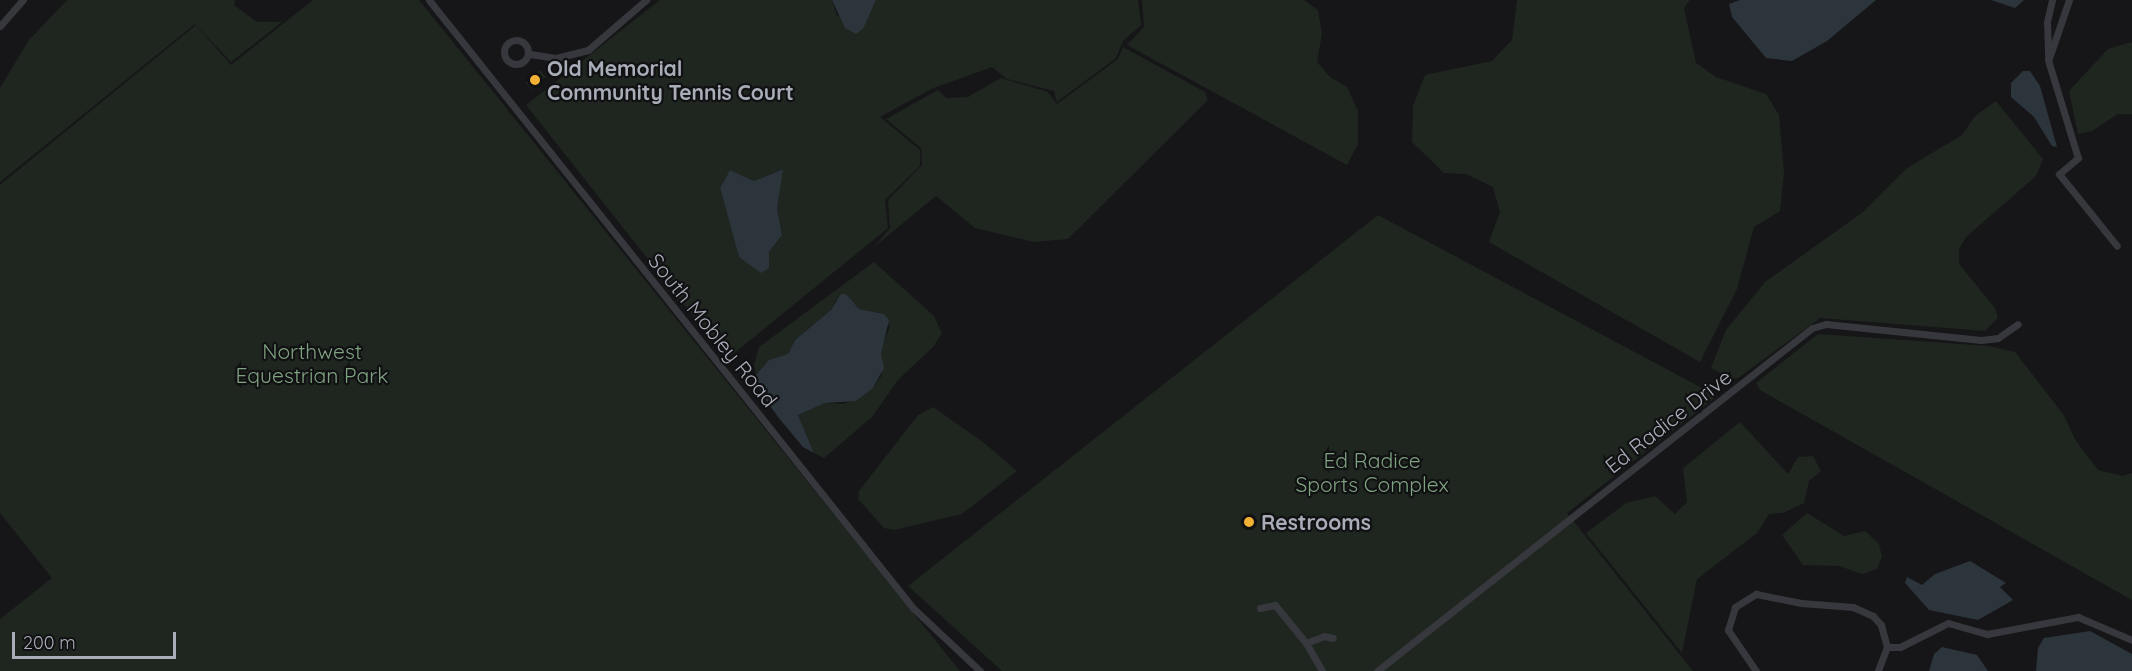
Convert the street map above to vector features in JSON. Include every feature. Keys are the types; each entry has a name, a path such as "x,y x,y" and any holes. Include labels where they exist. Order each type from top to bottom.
{"street":[{"path":"0,26 23,0"},
{"name":"South Mobley Road","path":"429,0 913,608 981,671"},
{"path":"530,54 556,58 588,51 646,0"},
{"path":"2052,0 2047,22 2048,60 2078,158 2059,174 2117,246"},
{"path":"2048,60 2069,0"},
{"name":"Ed Radice Drive","path":"1377,671 1812,328 1826,324 1981,340 1998,338 2018,324"},
{"path":"1756,671 1728,630 1735,607 1756,594 1862,610 1881,625 1887,647 1878,671"},
{"path":"1260,608 1275,605 1306,642 1320,670"},
{"path":"1887,647 1900,647 1948,623 1987,634 2078,617 2132,640"},
{"path":"1306,642 1324,636 1333,639"}],"green space":[{"path":"67,0 235,0 234,5 257,22 282,22 231,62 195,24 0,182 0,88 29,40"},
{"name":"Northwest Equestrian Park","path":"313,0 419,0 960,671 0,671 0,619 52,578 0,513 0,185 196,25 231,65"},
{"path":"660,0 832,0 837,16 870,13 876,0 1138,0 1141,25 1123,41 1116,58 1057,102 1054,91 1007,79 992,67 931,89 880,117 920,150 920,166 885,200 888,228 727,359 526,105","holes":["782,169 777,209 782,235 769,252 768,268 739,257 720,188 730,170 754,181"]},
{"path":"1142,0 1304,0 1318,10 1322,34 1317,62 1330,77 1347,87 1358,111 1358,144 1347,165 1127,45 1144,27"},
{"path":"1517,0 1690,0 1684,8 1696,63 1716,77 1766,94 1779,115 1784,173 1780,211 1754,227 1737,289 1700,362 1489,242 1500,212 1493,187 1466,174 1444,173 1412,142 1413,106 1425,75 1492,61 1512,40"},
{"path":"2132,42 2132,114 2118,114 2092,131 2078,134 2069,91 2108,49"},
{"path":"1123,47 1205,92 1208,100 1068,239 1034,242 975,228 936,196 873,248 890,228 888,200 922,165 921,148 886,119 938,90 946,98 968,97 1001,78 1048,92 1057,104 1118,59"},
{"name":"Old Memorial Community Tennis Court","path":"540,70 546,77 532,89 526,82"},
{"path":"1996,101 2043,159 2036,176 1966,237 1959,249 1959,264 1995,308 1998,318 1985,331 1820,318 1738,378 1731,379 1711,368 1726,330 1765,282 1863,212 1907,168 1962,135 1975,116"},
{"name":"Ed Radice Sports Complex","path":"1378,215 1717,396 1567,513 1693,671 1002,671 908,586"},
{"path":"874,262 934,316 942,333 933,347 898,380 872,417 824,458 814,453 798,415 825,403 844,404 873,388 882,375 881,348 890,327 884,314 859,309 850,301 836,300 831,310 795,340 788,354 765,364 756,375 754,365 759,347"},
{"path":"1818,334 1989,346 2015,352 2063,414 2076,441 2098,470 2123,476 2132,473 2132,600 1760,390 1756,383"},
{"path":"933,407 983,442 1017,471 962,514 894,530 884,528 858,499 859,491 918,415"},
{"path":"1740,422 1788,474 1798,457 1813,456 1821,471 1809,481 1804,503 1783,513 1769,514 1757,533 1697,579 1682,653 1586,533 1626,503 1655,496 1675,514 1687,502 1683,468"},
{"path":"1807,513 1844,536 1865,531 1879,544 1882,557 1877,569 1862,574 1839,566 1803,565 1782,535"}],"shaded area":[{"path":"832,0 876,0 863,29 856,34 845,28"},
{"path":"1740,0 1876,0 1827,41 1792,61 1766,58 1732,17 1729,4"},
{"path":"1991,0 2024,0 2015,8"},
{"path":"2023,71 2030,71 2040,86 2057,147 2052,146 2034,117 2011,97 2011,83"},
{"path":"783,169 777,209 782,235 769,252 769,268 761,273 739,257 720,188 730,170 754,181"},
{"path":"841,294 846,294 859,309 884,314 889,320 881,354 884,368 873,388 856,401 825,403 798,415 814,453 803,447 778,417 761,393 756,375 769,360 788,354 795,340 831,310"},
{"path":"1970,561 2006,583 2000,587 2013,600 1978,620 1929,610 1905,583 1907,577 1922,585 1935,574"},
{"path":"2090,631 2132,654 2132,671 2036,671 2038,648 2044,638"},
{"path":"1942,647 1977,655 1988,671 1929,671 1934,654"}],"place":[{"name":"Old Memorial Community Tennis Court","path":"535,80"},
{"name":"Restrooms","path":"1249,522"}]}
